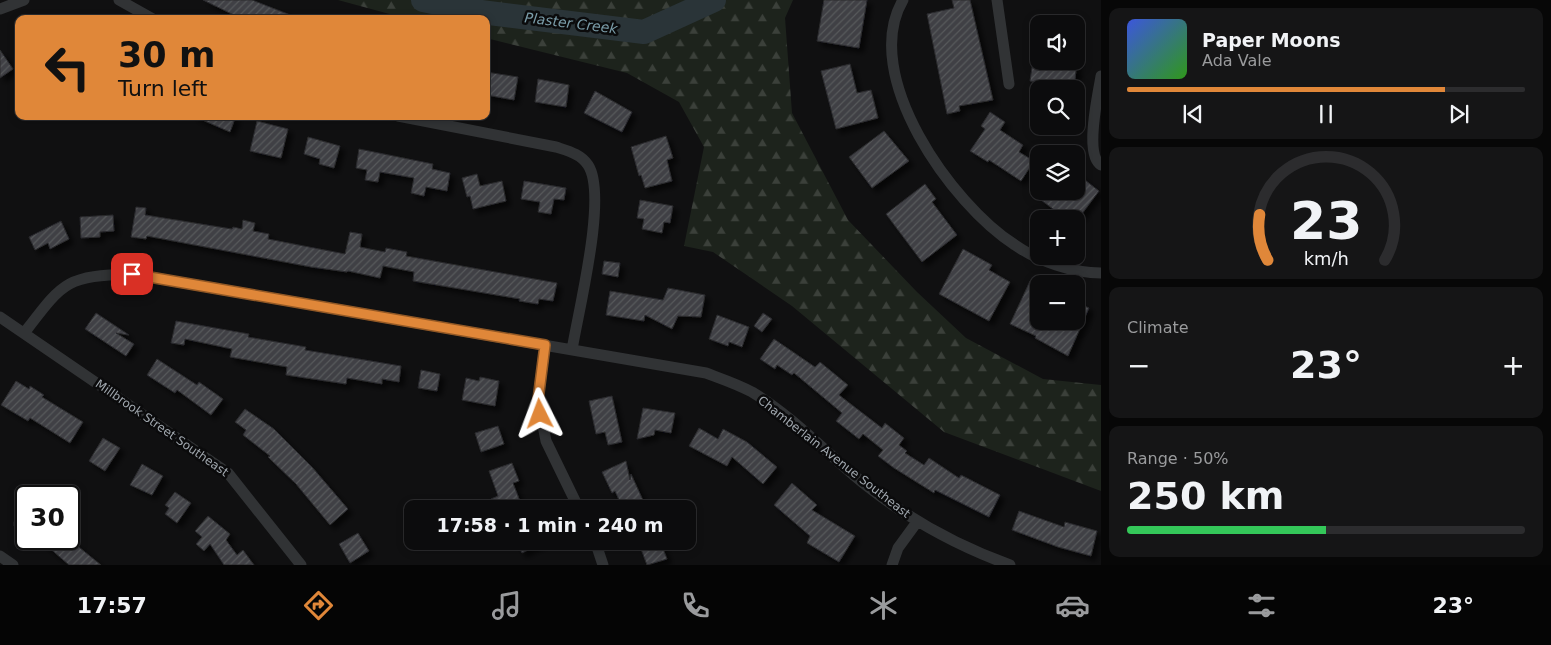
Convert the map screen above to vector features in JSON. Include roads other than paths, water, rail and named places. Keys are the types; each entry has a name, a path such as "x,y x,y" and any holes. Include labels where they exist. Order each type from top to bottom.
{"street":[{"path":"0,9 24,0"},
{"path":"118,0 146,15"},
{"path":"903,0 894,15 892,41 896,81 926,152 950,183 981,217 1014,245 1042,260 1088,273 1101,273"},
{"path":"997,0 1008,84"},
{"path":"1101,76 1092,144 1093,156 1101,165"},
{"path":"418,120 556,147 576,154 588,165 596,184 595,210 572,350"},
{"name":"Chamberlain Avenue Southeast","path":"24,332 48,301 68,283 92,276 132,274 685,368 734,383 776,409 867,486 917,522 988,557 1010,565"},
{"name":"Millbrook Street Southeast","path":"0,317 228,473 301,565"},
{"path":"545,345 538,400 546,441 575,500"},
{"path":"892,565 898,548 917,522"},
{"path":"598,550 603,565"},
{"path":"0,556 13,565"}],"waterway":[{"name":"Plaster Creek","path":"423,0 481,12 644,32 714,0"}]}
